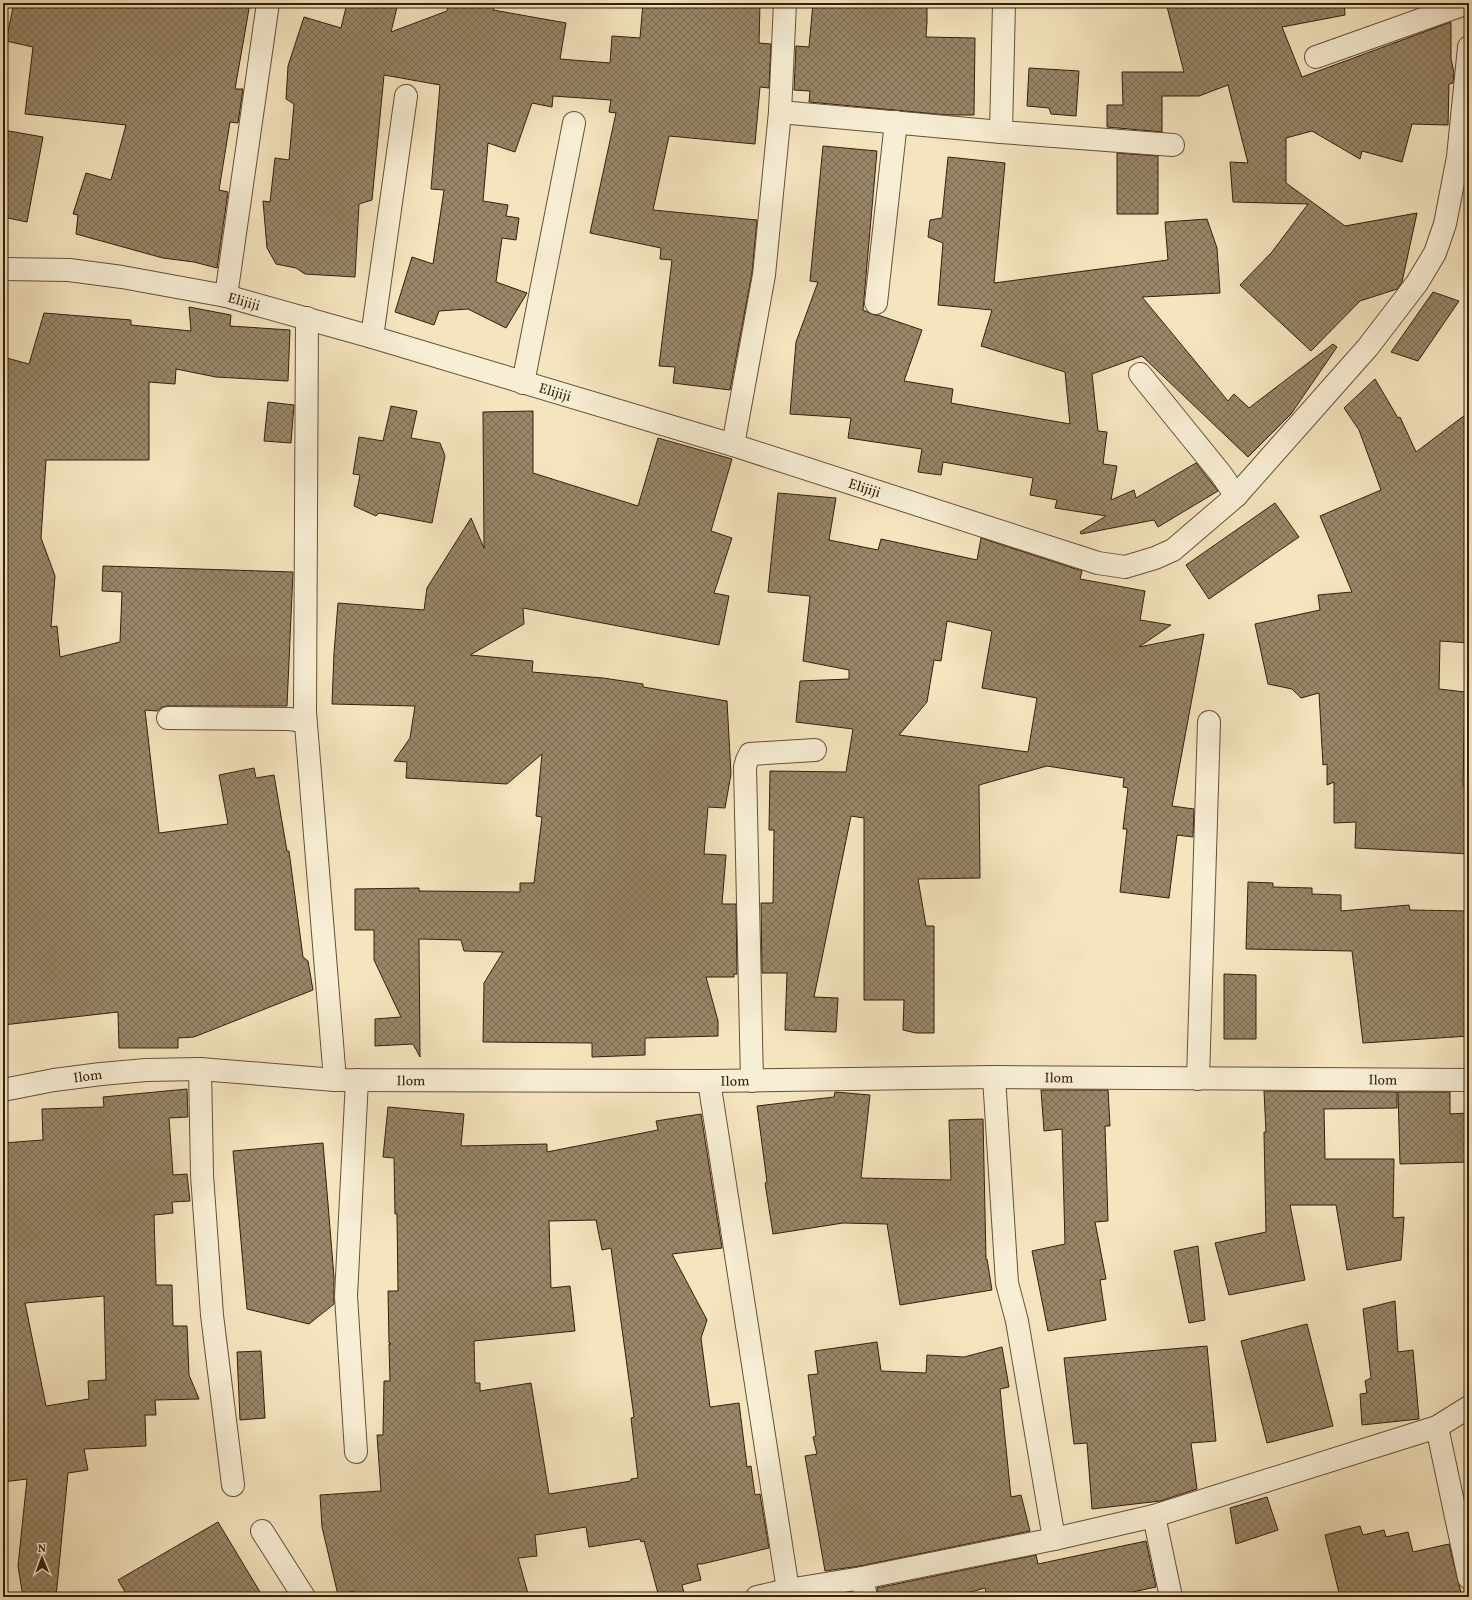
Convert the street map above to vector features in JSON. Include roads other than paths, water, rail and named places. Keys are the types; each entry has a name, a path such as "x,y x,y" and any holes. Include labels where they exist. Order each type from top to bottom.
{"street":[{"path":"226,296 268,3"},
{"path":"733,445 764,275 780,112 785,3"},
{"path":"1001,132 1004,3"},
{"path":"1316,57 1468,3"},
{"name":"Elijiji","path":"3,269 69,270 114,276 226,296 372,337 733,445 1098,564 1125,567 1155,558 1173,550 1236,496 1368,347 1417,283 1435,253 1445,224 1463,155 1469,47"},
{"path":"372,337 406,96"},
{"path":"780,112 1001,132 1173,145"},
{"path":"876,303 896,122"},
{"path":"523,383 574,123"},
{"path":"307,318 305,721 335,1080"},
{"path":"1140,374 1221,474 1236,496"},
{"path":"168,718 289,719 305,721"},
{"path":"1198,1079 1209,722"},
{"path":"752,1081 745,767 750,754 815,750"},
{"path":"200,1069 202,1175 212,1315 233,1485"},
{"name":"Ilom","path":"3,1090 54,1080 101,1074 146,1070 200,1069 335,1080 752,1081 994,1077 1469,1080"},
{"path":"994,1077 1007,1282 1017,1321 1054,1539"},
{"path":"356,1452 346,1296 357,1080"},
{"path":"709,1081 788,1590"},
{"path":"757,1597 788,1590 864,1588 1054,1539 1154,1516 1436,1427 1469,1407"},
{"path":"1436,1427 1469,1578"},
{"path":"1154,1516 1171,1597"},
{"path":"262,1531 304,1597"}]}
